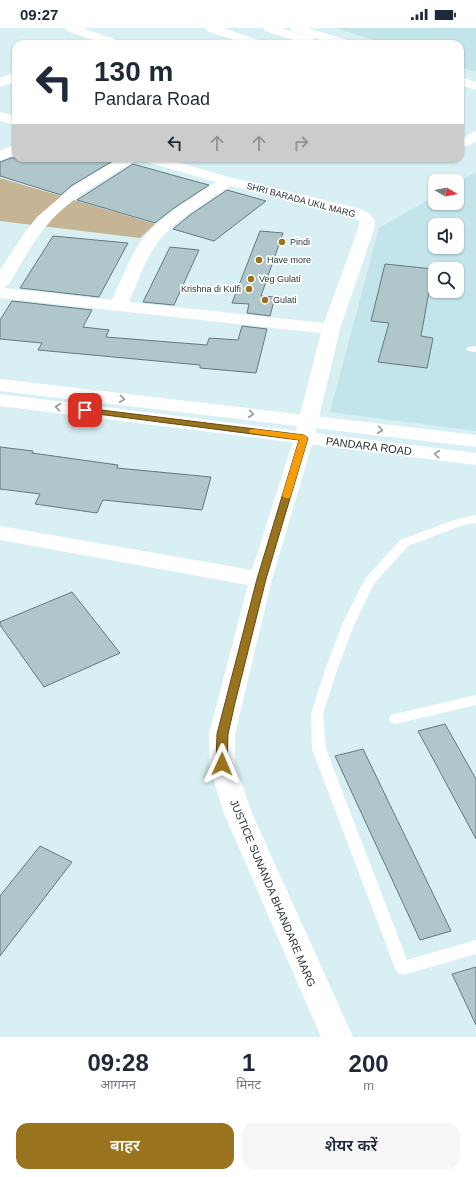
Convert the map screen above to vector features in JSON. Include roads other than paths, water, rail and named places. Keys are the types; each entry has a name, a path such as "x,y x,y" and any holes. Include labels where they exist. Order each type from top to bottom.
{"street":[{"path":"71,28 105,40"},
{"path":"211,28 246,40"},
{"path":"269,28 306,40"},
{"path":"296,28 334,40"},
{"path":"90,40 110,31"},
{"path":"0,84 12,78"},
{"path":"464,82 476,86"},
{"path":"464,91 476,95"},
{"path":"0,116 12,119"},
{"path":"464,142 476,135"},
{"path":"0,157 12,150"},
{"path":"0,284 33,232 46,218 74,193 124,162"},
{"name":"SHRI BARADA UKIL MARG","path":"162,162 228,181 352,211 363,216 367,221 366,229 331,330 306,429"},
{"path":"119,305 143,252 151,240 161,229 228,181"},
{"path":"0,293 119,305 331,330"},
{"name":"PANDARA ROAD","path":"0,385 306,429 476,459"},
{"name":"PANDARA ROAD","path":"0,400 306,429 476,441"},
{"name":"JUSTICE SUNANDA BHANDARE MARG","path":"306,429 261,579 222,734 222,764 237,812 337,1037"},
{"path":"0,533 261,579"}],"lane":[{"path":"476,519 461,522 404,543 370,582 348,626 331,670 317,714 319,749 403,968 476,947"},
{"path":"394,719 476,700"}],"place":[{"name":"Pindi","path":"282,242"},
{"name":"Have more","path":"259,260"},
{"name":"Veg Gulati","path":"251,279"},
{"name":"Krishna di Kulfi","path":"249,289"},
{"name":"Gulati","path":"265,300"}]}
